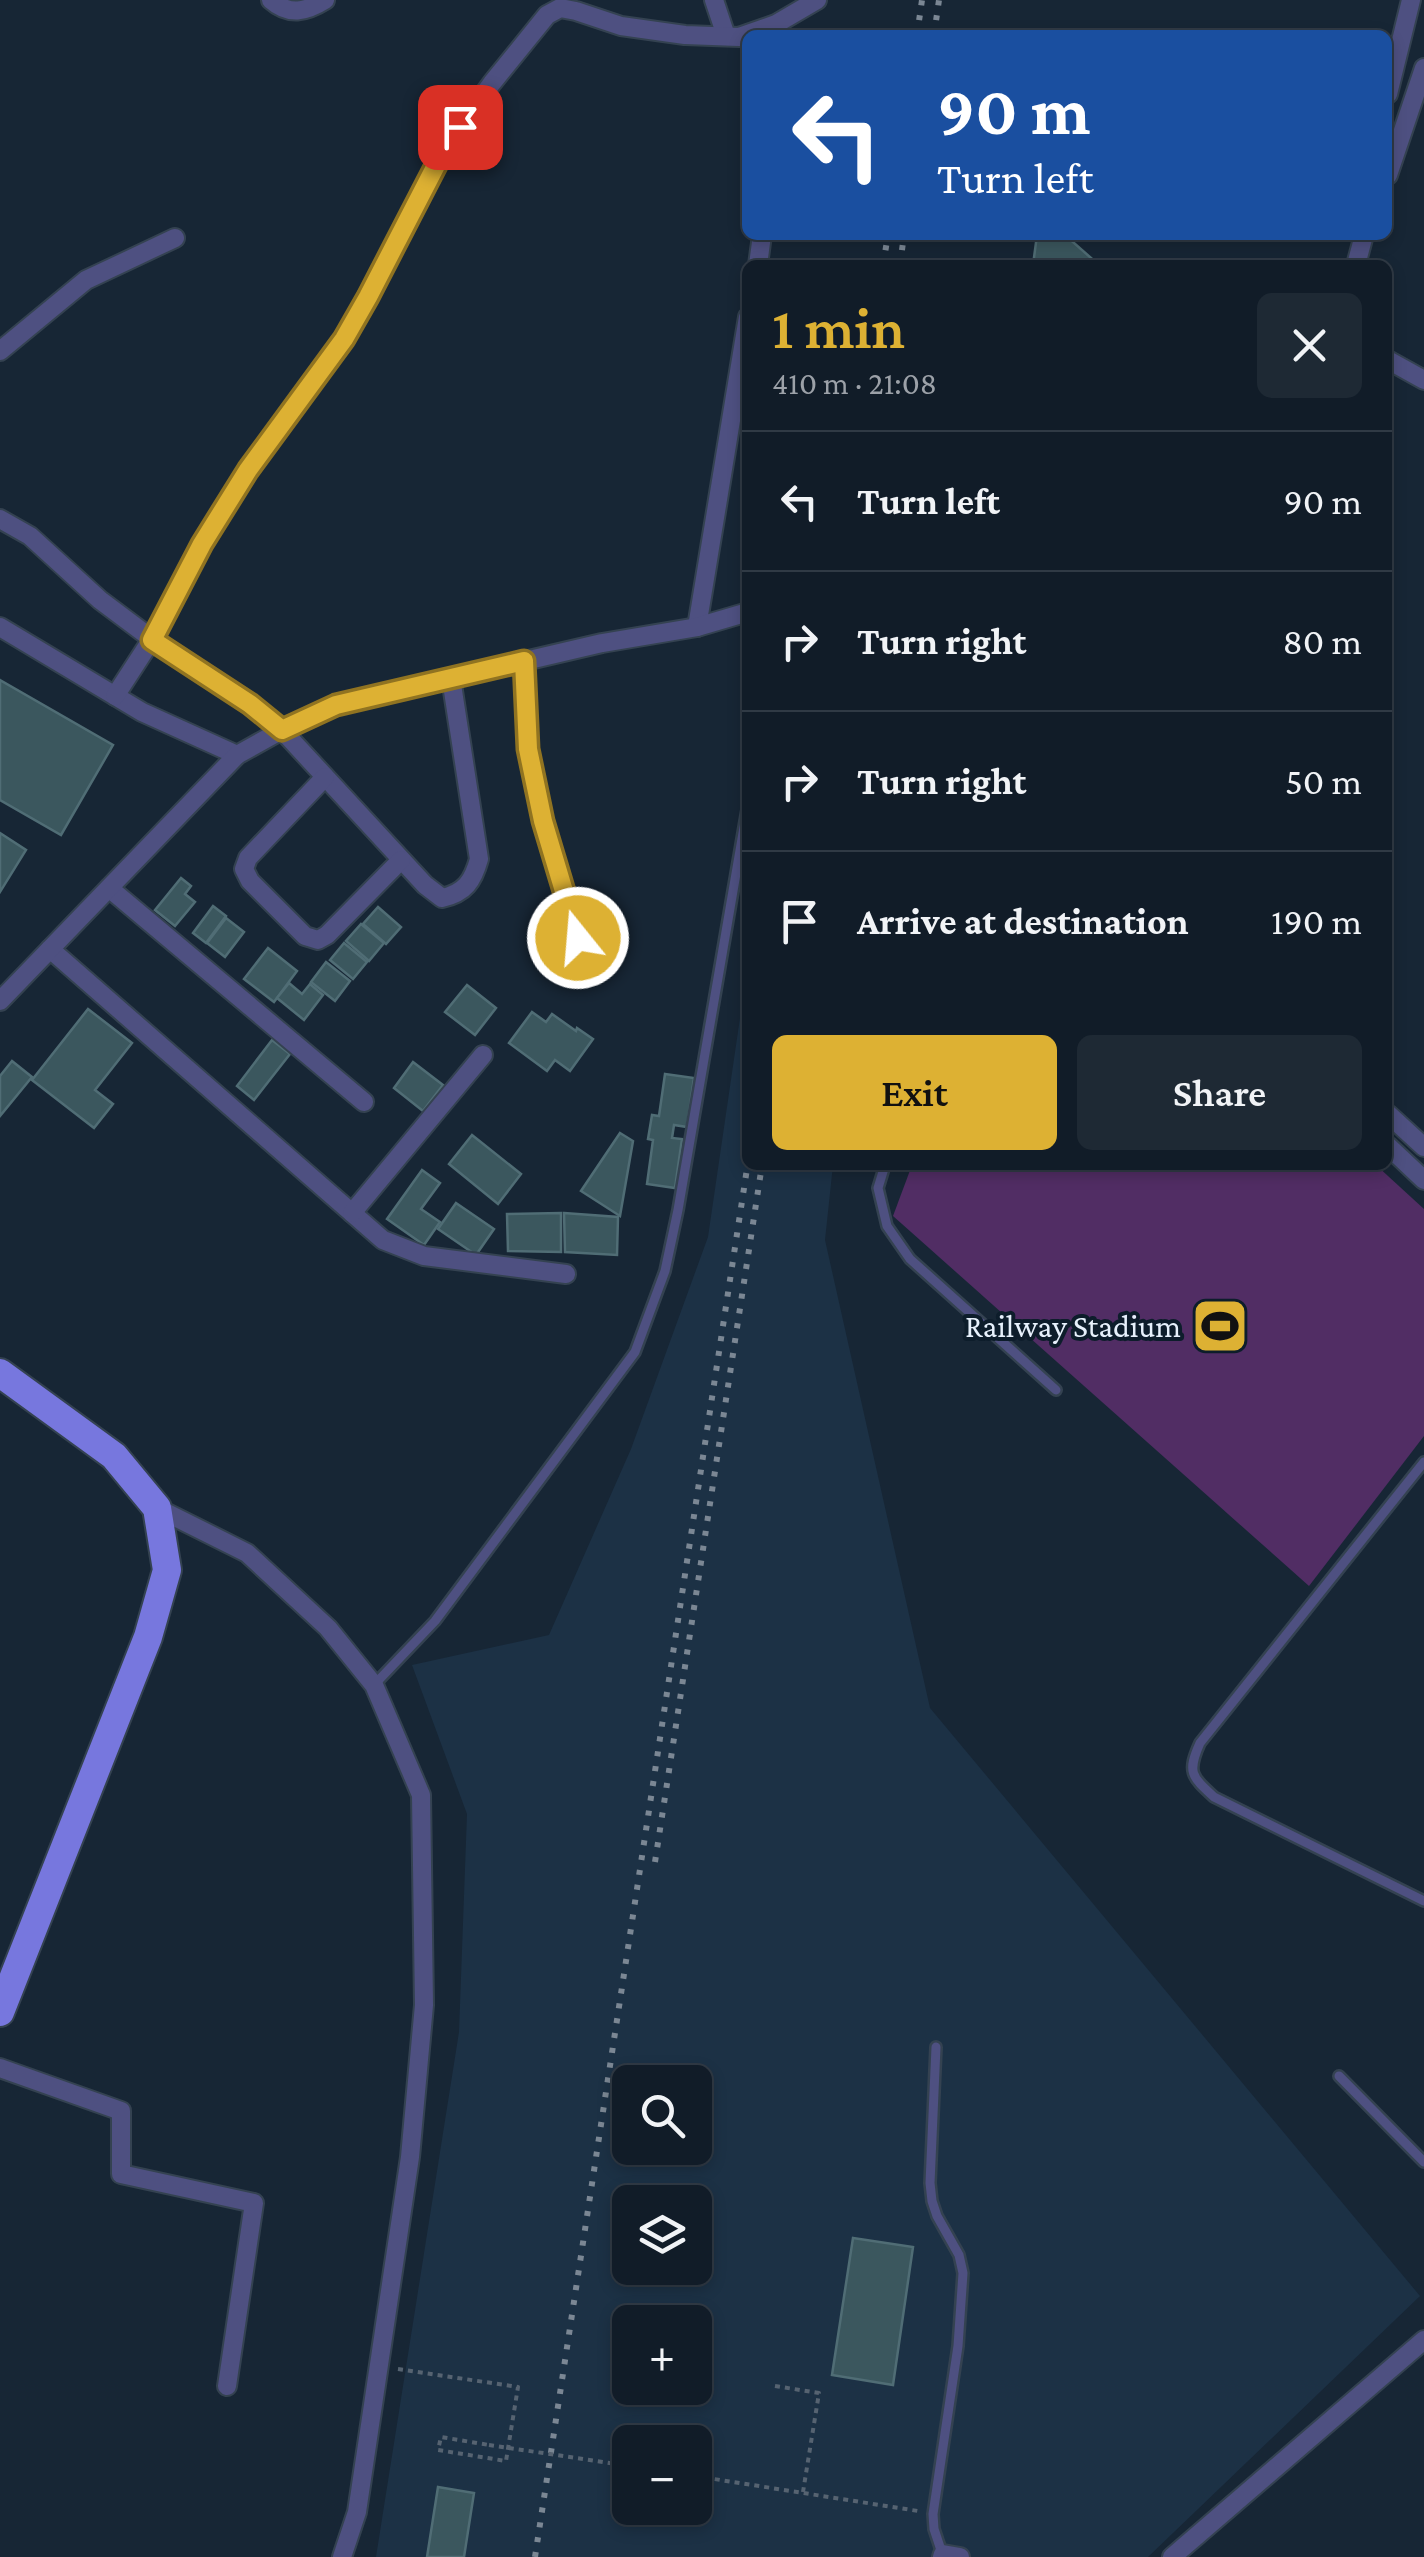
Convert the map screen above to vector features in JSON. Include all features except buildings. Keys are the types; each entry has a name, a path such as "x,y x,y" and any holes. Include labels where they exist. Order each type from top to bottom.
{"main road":[{"path":"0,1373 114,1456 157,1508 167,1570 148,1638 0,2012"}],"street":[{"path":"271,0 297,12 325,0"},
{"path":"714,0 726,36"},
{"path":"759,30 816,0"},
{"path":"1392,78 1411,0"},
{"path":"115,696 152,640 202,544 248,470 344,339 444,150 547,15 560,8 621,26 686,35 742,36"},
{"path":"1392,164 1424,68"},
{"path":"0,351 86,280 175,238"},
{"path":"697,627 742,353"},
{"path":"1392,362 1424,380"},
{"path":"0,519 30,536 100,600 152,640 250,704 282,730 425,886 442,898 458,894 475,876 479,858 450,678"},
{"path":"0,1001 237,755 282,730 336,705 602,643 697,627 742,614"},
{"path":"0,628 142,712 237,755"},
{"path":"325,777 248,858 244,869 250,881 305,936 318,940 401,860"},
{"path":"109,888 364,1102"},
{"path":"50,948 382,1240 424,1256 566,1274"},
{"path":"352,1213 482,1055"},
{"path":"1392,1118 1424,1148"},
{"path":"1392,1150 1424,1180"},
{"path":"157,1508 247,1554 328,1628 374,1685 421,1795 424,1986 410,2157 356,2512 342,2557"},
{"path":"0,2068 121,2111 121,2174 254,2203 228,2386"},
{"path":"1172,2557 1424,2340"}],"lane":[{"path":"524,661 528,749 543,821 578,938"},
{"path":"374,1685 435,1621 635,1352 665,1271 678,1210 742,839"},
{"path":"884,1170 878,1188 887,1226 910,1259 1056,1390"},
{"path":"1424,1462 1200,1743 1190,1763 1195,1780 1214,1796 1424,1901"},
{"path":"936,2047 930,2183 937,2216 959,2255 962,2284 956,2363 933,2514 934,2529 948,2556"},
{"path":"1338,2076 1424,2162"}],"path":[{"path":"379,2366 518,2386 508,2447 506,2461 438,2450 441,2437 508,2447 612,2463"},
{"path":"775,2386 819,2393 803,2493"},
{"path":"712,2479 933,2514"}],"shaded area":[{"path":"742,1004 742,1170 832,1170 825,1240 930,1708 1420,2296 1148,2557 376,2557 459,2032 467,1814 412,1665 549,1635 631,1449 708,1237"},
{"name":"Railway Stadium","path":"910,1170 1381,1170 1424,1209 1424,1436 1309,1586 893,1216"}],"railway":[{"path":"918,30 922,0"},
{"path":"935,30 939,0"},
{"path":"884,260 887,240"},
{"path":"901,260 903,240"},
{"path":"535,2557 747,1170"},
{"path":"655,1862 761,1170"}],"place":[{"name":"Railway Stadium","path":"1220,1326"}],"route":[{"path":"460,127 407,217 344,339 248,470 202,544 152,640 216,680 282,730 336,705 524,661 528,749 543,821 578,938"}]}
